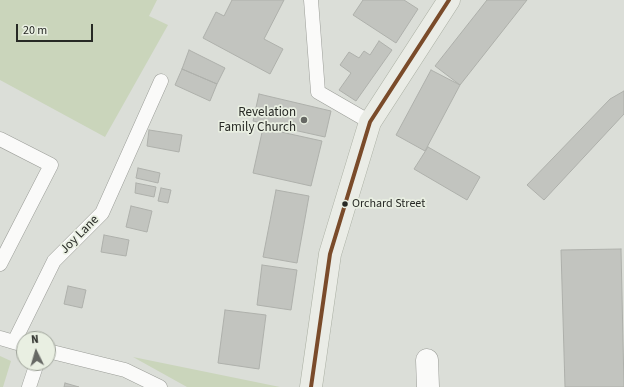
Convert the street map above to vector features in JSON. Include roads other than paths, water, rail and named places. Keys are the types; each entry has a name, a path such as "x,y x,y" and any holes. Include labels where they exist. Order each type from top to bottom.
{"main road":[{"path":"311,387 330,254 370,122 448,0"}],"street":[{"path":"427,360 428,387"}],"lane":[{"path":"310,0 318,92 370,122"},
{"name":"Joy Lane","path":"13,342 54,261 102,213 160,81"},
{"path":"0,138 51,165 0,264"},
{"path":"56,353 126,370 160,387"},
{"path":"29,387 34,371"}],"place":[{"name":"Revelation Family Church","path":"304,120"},
{"name":"Orchard Street","path":"345,204"}]}
